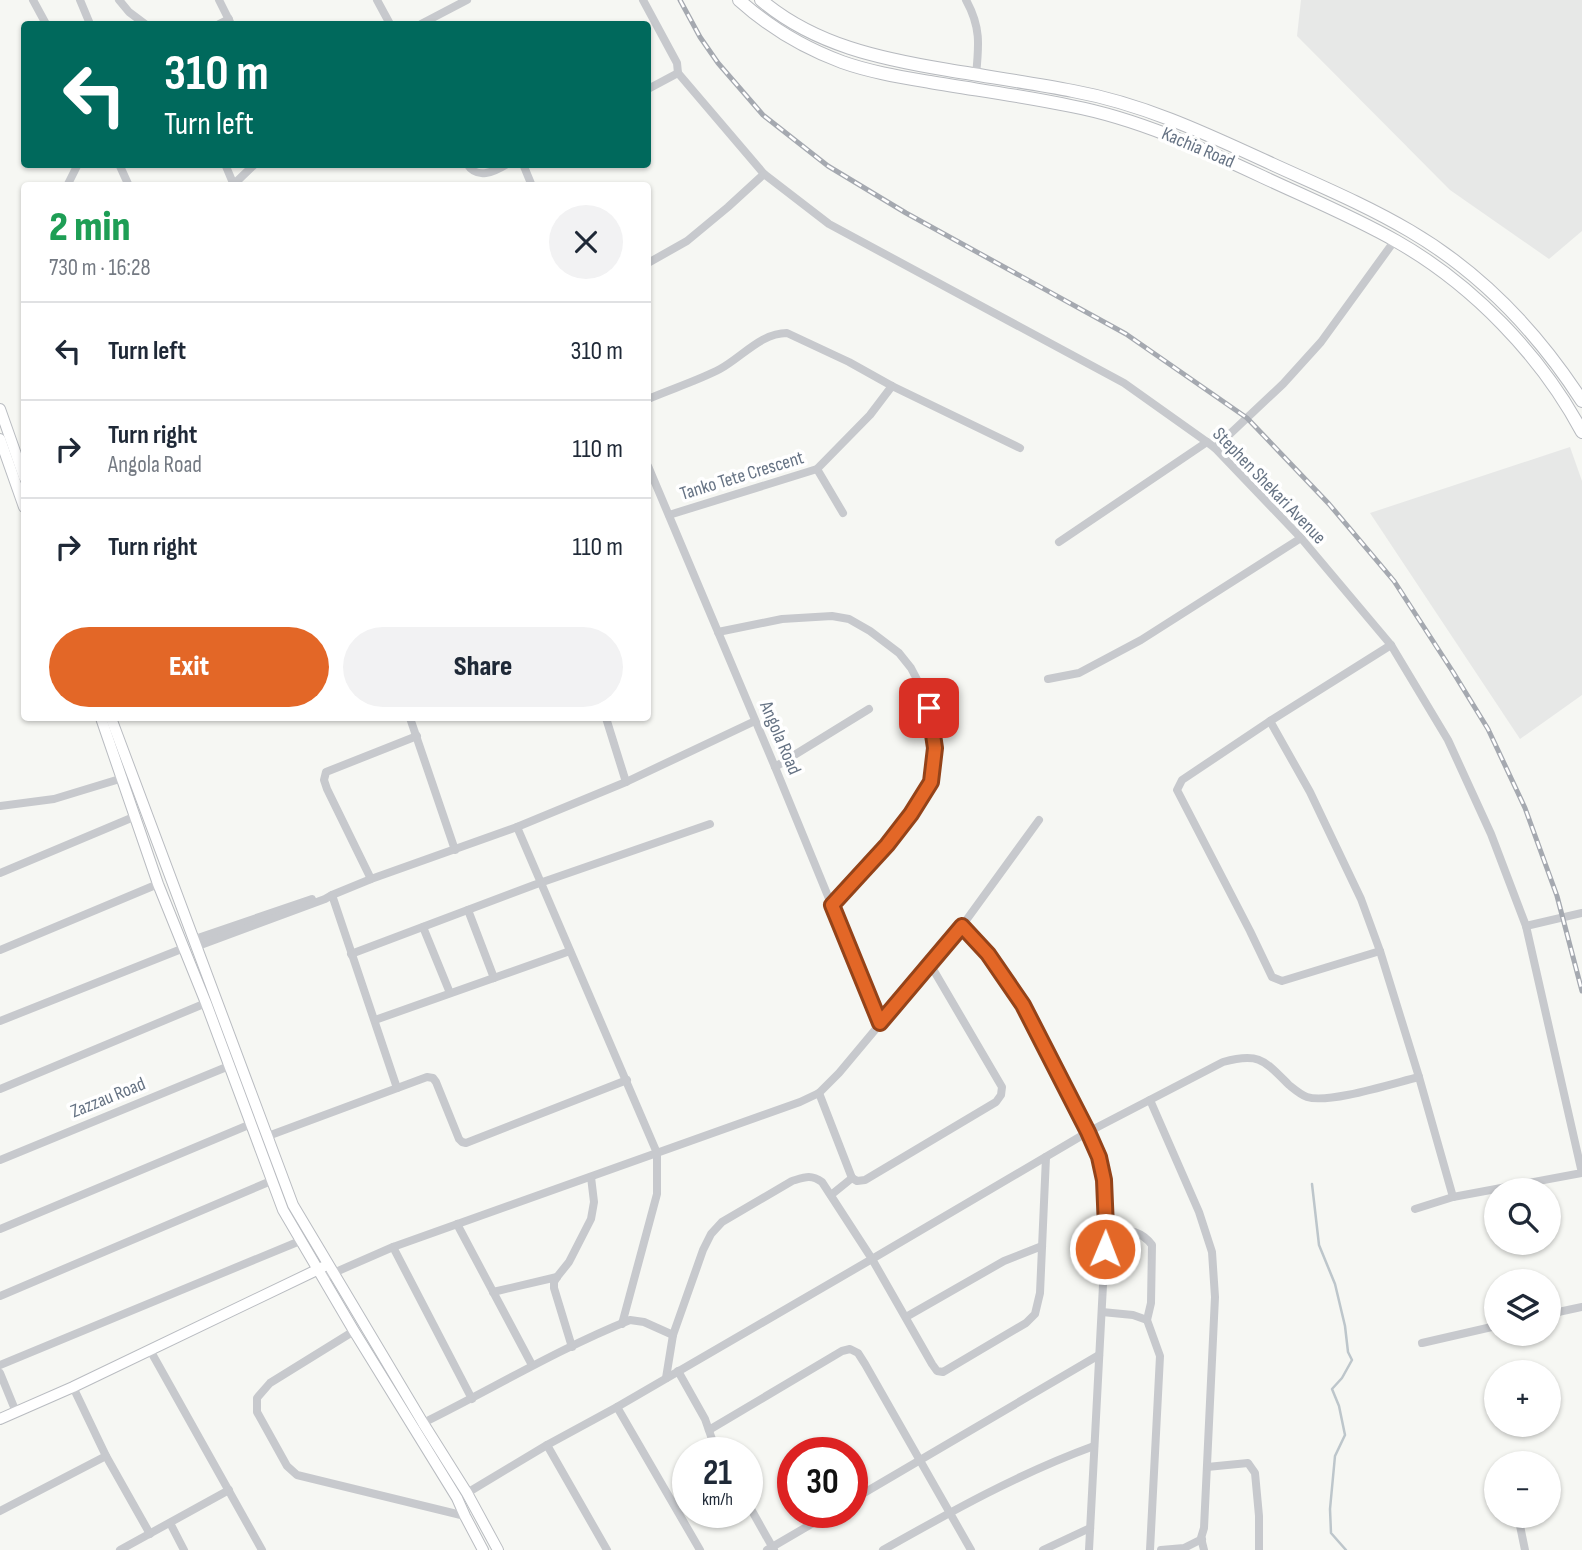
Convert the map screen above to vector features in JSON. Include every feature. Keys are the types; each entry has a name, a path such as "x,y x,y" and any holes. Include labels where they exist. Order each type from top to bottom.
{"main road":[{"name":"Kachia Road","path":"739,0 755,15 778,30 845,63 899,76 1072,106 1128,120 1192,144 1358,221 1395,240 1449,276 1506,328 1553,386 1582,432"},
{"name":"Kachia Road","path":"761,0 786,18 834,43 895,60 1106,98 1158,114 1211,135 1363,206 1410,230 1460,264 1519,319 1543,346 1582,401"}],"street":[{"path":"33,0 44,21"},
{"path":"80,0 89,21"},
{"path":"119,0 141,21"},
{"path":"219,0 230,21"},
{"path":"377,0 388,21"},
{"path":"427,21 467,0"},
{"name":"Stephen Shekari Avenue","path":"643,0 677,63 678,73 764,174 829,224 1124,383 1215,448 1301,538 1391,645 1448,740 1491,834 1526,926 1582,1173"},
{"path":"966,0 978,32 976,75"},
{"path":"651,87 678,73"},
{"path":"235,182 251,168"},
{"path":"469,168 480,174 500,168"},
{"path":"651,261 687,240 764,174"},
{"path":"1215,448 1283,384 1321,342 1395,240"},
{"path":"651,398 720,369 767,336 787,333 1020,448"},
{"name":"Tanko Tete Crescent","path":"668,515 817,469 881,403 892,386"},
{"path":"0,409 21,468"},
{"path":"0,439 21,498"},
{"path":"1059,542 1207,442"},
{"path":"817,469 843,513"},
{"name":"Angola Road","path":"651,473 880,1023"},
{"path":"1048,679 1079,673 1141,639 1301,538"},
{"path":"719,632 782,619 832,616 849,618 899,653 911,668 923,691 929,708 935,748 931,782 887,845 832,905"},
{"path":"1380,951 1282,981 1272,977 1177,790 1182,780 1391,645"},
{"path":"775,767 869,709"},
{"path":"102,721 158,884 206,1003 283,1210 457,1498 483,1550"},
{"path":"112,721 293,1205 467,1493 498,1550"},
{"path":"411,721 455,850"},
{"path":"607,721 626,782"},
{"path":"196,942 325,900 371,879 517,827 626,782 755,721"},
{"path":"1270,722 1310,792 1361,900 1380,951 1453,1197"},
{"path":"371,879 327,789 324,780 326,772 417,736"},
{"path":"0,806 54,799 123,778"},
{"path":"0,873 136,816"},
{"path":"0,1419 331,1269 800,1102 818,1093 839,1073 962,926 1039,820"},
{"path":"351,954 710,824"},
{"path":"517,827 657,1153 657,1194 622,1324"},
{"path":"146,848 158,843"},
{"path":"0,950 158,884"},
{"path":"332,895 397,1088"},
{"path":"468,910 494,978"},
{"path":"1526,926 1582,913"},
{"path":"962,926 988,954 1023,1005 1088,1132 1099,1157 1104,1180 1106,1228 1089,1550"},
{"path":"423,927 450,993"},
{"path":"0,1021 184,948"},
{"path":"375,1020 570,951"},
{"path":"818,1093 852,1178 857,1181 864,1180 996,1102 1002,1095 1002,1087 930,964"},
{"path":"0,1089 206,1003"},
{"path":"467,1493 1088,1132 1223,1062 1243,1057 1259,1059 1293,1089 1307,1097 1328,1098 1419,1077"},
{"name":"Zazzau Road","path":"0,1160 229,1066"},
{"path":"268,1136 427,1077 436,1082 458,1139 466,1143 627,1080"},
{"path":"1150,1100 1199,1212 1212,1252 1215,1297 1204,1528 1201,1538 1204,1550"},
{"path":"0,1229 251,1124"},
{"path":"666,1378 673,1335 711,1234 722,1222 792,1181 805,1177 815,1177 822,1182 872,1259 932,1364 937,1371 943,1372 1026,1323 1035,1314 1040,1293 1046,1157"},
{"path":"1415,1209 1453,1197 1582,1173"},
{"path":"572,1347 554,1282 569,1262 591,1219 594,1202 591,1177"},
{"path":"831,1195 852,1178"},
{"path":"0,1296 271,1181"},
{"path":"457,1224 532,1365"},
{"path":"1106,1228 1135,1231 1152,1245 1151,1303 1146,1320 1160,1356 1150,1550"},
{"path":"0,1365 300,1241"},
{"path":"906,1317 1004,1261 1042,1246"},
{"path":"393,1247 472,1399"},
{"path":"493,1292 557,1277"},
{"path":"1561,1311 1582,1307"},
{"path":"1101,1312 1133,1315 1146,1320"},
{"path":"423,1423 532,1365 630,1320 637,1320 673,1335"},
{"path":"1422,1343 1484,1329"},
{"path":"354,1331 270,1382 257,1398 257,1412 286,1466 297,1475 465,1516"},
{"path":"709,1430 842,1351 850,1349 858,1353 865,1364 971,1550"},
{"path":"150,1350 262,1550"},
{"path":"868,1491 1099,1355"},
{"path":"678,1371 705,1419 712,1437"},
{"path":"0,1373 16,1412"},
{"path":"73,1387 106,1456 150,1534"},
{"path":"617,1407 700,1550"},
{"path":"547,1445 607,1550"},
{"path":"883,1550 950,1512 1027,1474 1094,1446"},
{"path":"0,1511 106,1456"},
{"path":"1207,1467 1248,1463 1253,1467 1259,1516 1259,1550"},
{"path":"120,1550 229,1490"},
{"path":"170,1523 184,1550"},
{"path":"760,1528 771,1549 806,1528"},
{"path":"1043,1550 1090,1528"},
{"path":"1520,1528 1525,1550"},
{"path":"1161,1550 1184,1548 1202,1539"}],"shaded area":[{"path":"1301,0 1582,0 1582,231 1549,259 1450,190 1297,36"},
{"path":"1570,447 1582,481 1582,695 1520,739 1370,513"}],"waterway":[{"path":"1312,1184 1319,1245 1335,1284 1348,1352 1352,1360 1332,1389 1339,1406 1345,1435 1335,1456 1330,1509 1331,1533 1346,1550"}],"railway":[{"path":"680,0 718,63 763,115 828,166 906,213 1126,334 1247,418 1329,504 1394,581 1488,729 1525,808 1557,896 1582,991"}],"route":[{"path":"929,708 935,748 931,782 887,845 832,905 880,1023 962,926 988,954 1023,1005 1099,1157 1104,1180 1105,1249"}]}
